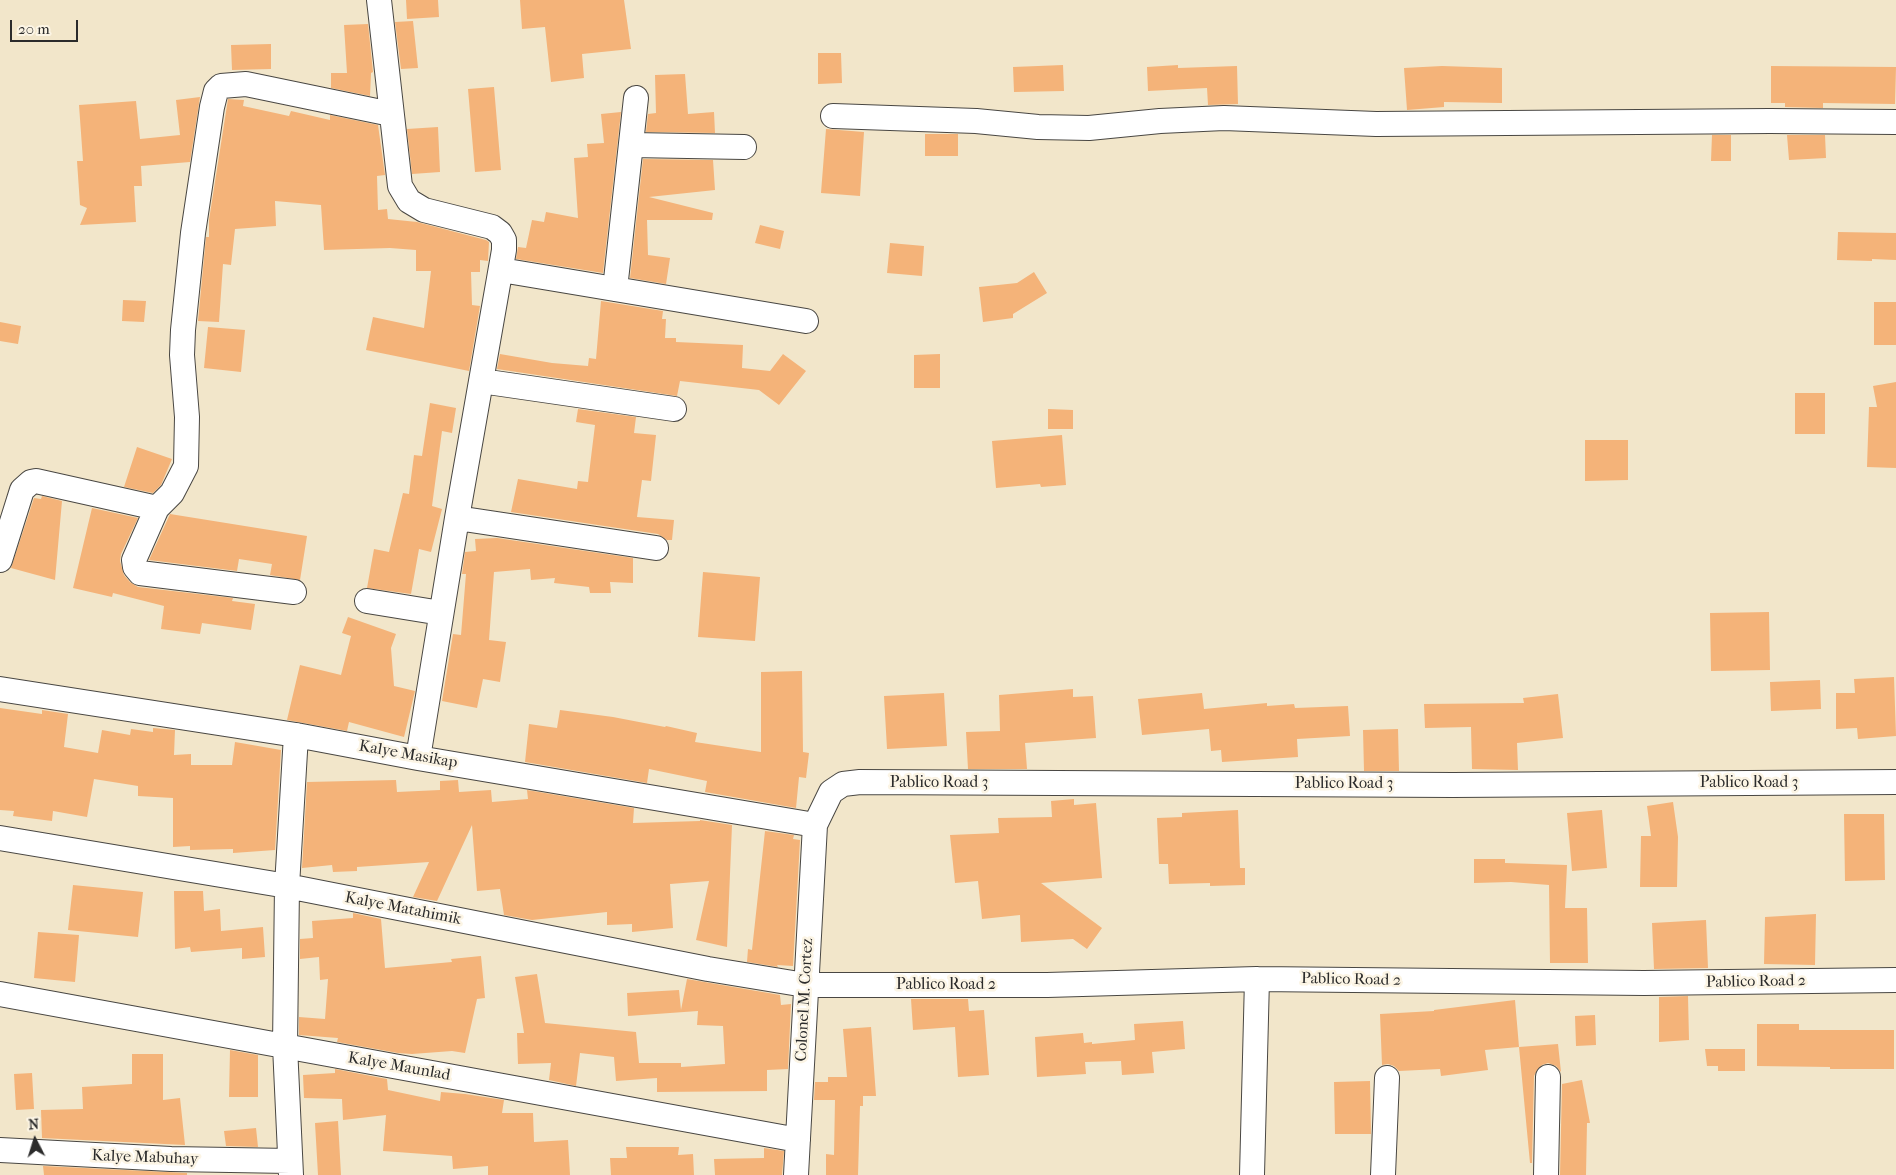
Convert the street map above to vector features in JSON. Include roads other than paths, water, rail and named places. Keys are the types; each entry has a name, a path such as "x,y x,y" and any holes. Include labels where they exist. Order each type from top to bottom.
{"street":[{"path":"379,0 400,186 409,201 424,210 492,227 500,233 504,240 501,270 457,518 418,758"},
{"path":"294,592 140,573 135,567 134,560 157,508 172,493 186,466 187,417 182,355 183,330 193,234 216,91 221,86 246,84 391,114"},
{"path":"615,289 636,98"},
{"path":"833,116 966,120 1038,127 1089,128 1160,121 1224,118 1376,124 1760,121 1896,122"},
{"path":"632,145 744,147"},
{"path":"501,270 806,321"},
{"path":"481,381 674,409"},
{"path":"0,560 22,490 31,482 36,481 157,508"},
{"path":"457,518 656,548"},
{"path":"367,601 442,613"},
{"name":"Kalye Masikap","path":"0,689 296,735 418,758 815,825"},
{"path":"290,1168 285,1046 287,886 296,735"},
{"name":"Pablico Road 3","path":"815,825 831,792 843,784 860,782 1433,784 1896,782"},
{"name":"Colonel M. Cortez","path":"796,1175 815,825"},
{"name":"Kalye Matahimik","path":"0,838 287,886 805,986"},
{"path":"1252,1175 1257,979"},
{"name":"Pablico Road 2","path":"805,986 1048,984 1257,979 1644,983 1896,980"},
{"name":"Kalye Maunlad","path":"0,994 798,1140"},
{"path":"1546,1175 1548,1077"},
{"path":"1383,1175 1387,1078"},
{"name":"Kalye Mabuhay","path":"0,1150 171,1159 290,1168"}]}
